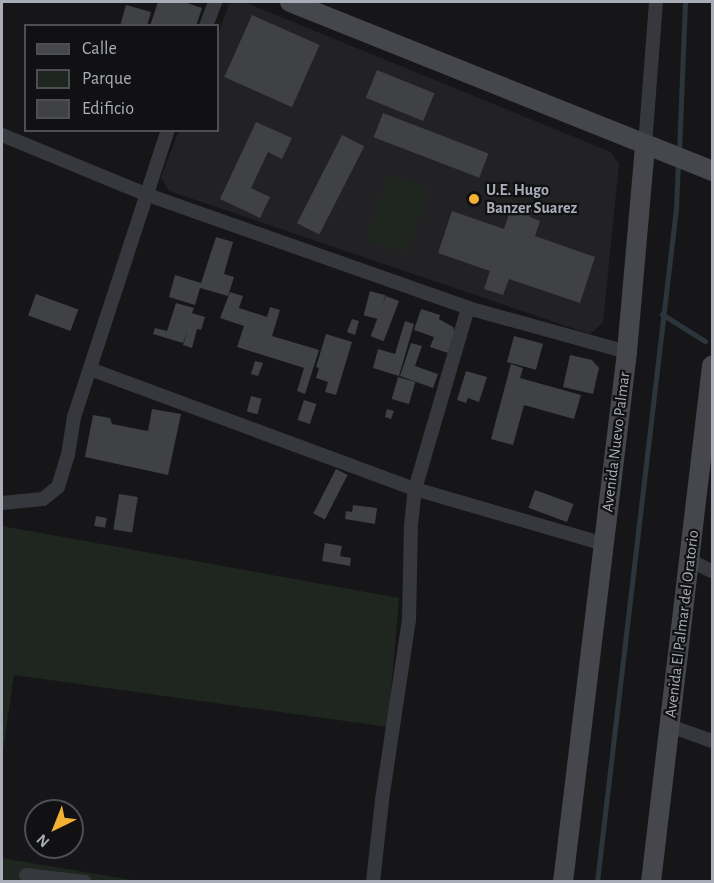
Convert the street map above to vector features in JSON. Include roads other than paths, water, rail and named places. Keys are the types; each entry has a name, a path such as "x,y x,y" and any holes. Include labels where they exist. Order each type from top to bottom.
{"main road":[{"path":"290,2 704,167"},
{"name":"Avenida Nuevo Palmar","path":"563,882 654,148"},
{"name":"Avenida El Palmar del Oratorio","path":"651,882 712,367"}],"street":[{"path":"207,24 215,2"},
{"name":"Avenida Nuevo Palmar","path":"654,148 656,2"},
{"path":"2,503 43,498 58,487 68,455 74,417 167,132"},
{"path":"2,135 145,195 468,308 627,352"},
{"path":"373,882 382,800 409,620 414,489 468,308"},
{"path":"90,369 414,489 604,544"},
{"path":"689,560 712,571"},
{"path":"670,726 712,741"},
{"path":"26,875 85,882"}],"waterway":[{"path":"679,152 685,2"},
{"path":"597,882 676,208 678,163"},
{"path":"662,314 705,341"}],"place":[{"name":"U.E. Hugo Banzer Suarez","path":"474,199"}]}
